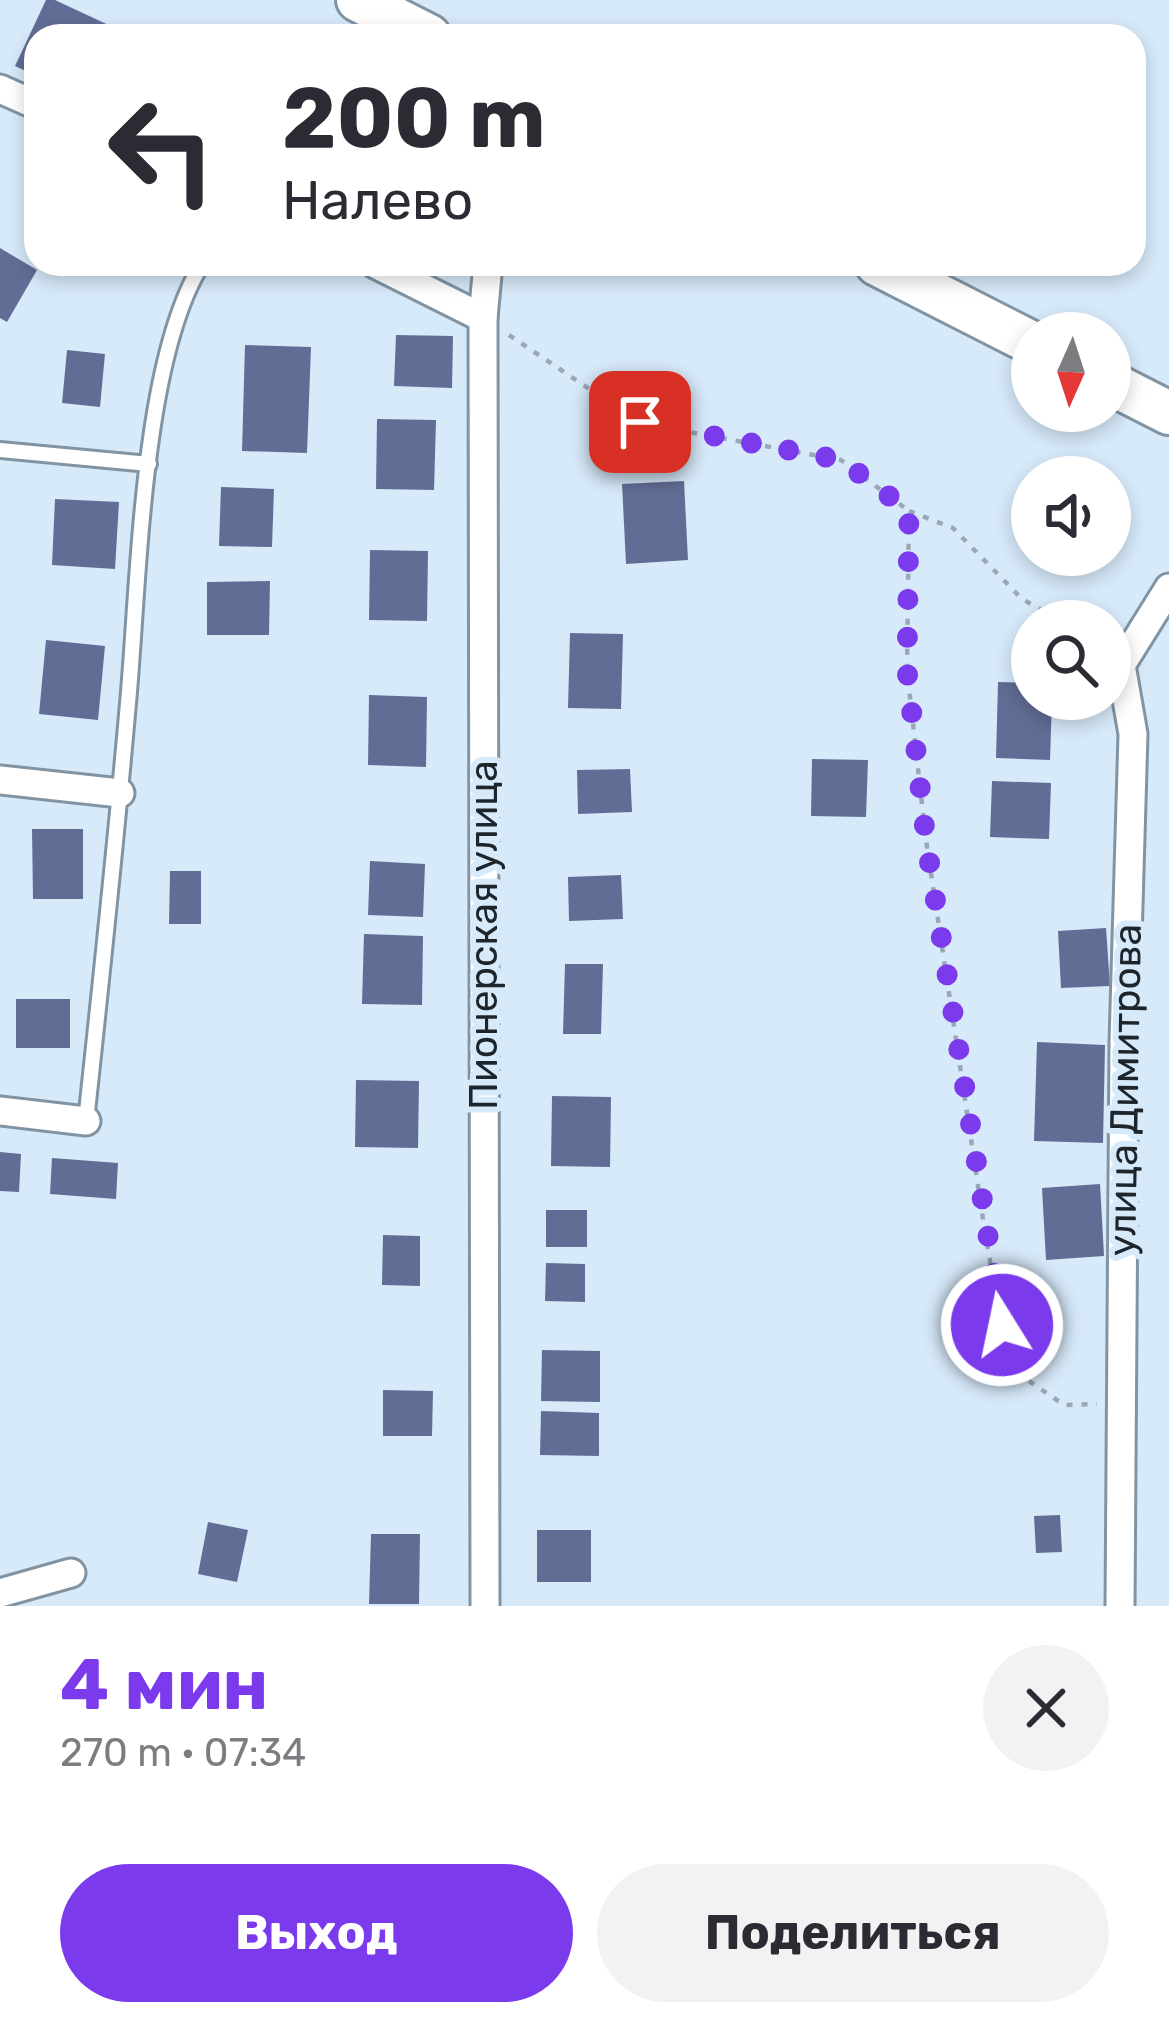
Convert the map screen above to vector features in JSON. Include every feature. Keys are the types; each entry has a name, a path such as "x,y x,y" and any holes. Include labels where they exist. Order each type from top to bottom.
{"main road":[{"path":"358,0 405,24"},
{"path":"901,276 1011,332"},
{"path":"1131,394 1169,413"}],"street":[{"path":"399,276 483,318"},
{"name":"Пионерская улица","path":"484,1606 483,318 487,276"},
{"name":"улица Димитрова","path":"1120,1606 1124,1042 1132,734 1121,665 1169,588"},
{"path":"0,779 121,793"},
{"path":"0,1111 86,1121"},
{"path":"0,1593 71,1573"}],"lane":[{"path":"86,1121 149,464 167,352 195,276"},
{"path":"0,450 149,464"}],"path":[{"path":"483,318 640,422 841,460 909,511 953,528 1024,600"},
{"path":"909,511 907,670 926,840 1010,1368 1064,1405 1121,1404"}],"building":[{"path":"46,0 55,0 106,24 35,24"},
{"path":"24,47 24,70 15,66"},
{"path":"0,248 24,262 24,276 34,276 7,322 0,318"},
{"path":"396,335 453,336 452,388 394,386"},
{"path":"245,345 311,347 307,453 242,451"},
{"path":"67,350 105,354 100,407 62,403"},
{"path":"377,419 436,420 434,490 376,489"},
{"path":"684,481 688,560 626,564 622,484"},
{"path":"221,487 274,489 272,547 219,546"},
{"path":"55,499 119,502 115,569 52,565"},
{"path":"370,550 428,551 427,621 369,620"},
{"path":"270,581 269,635 207,635 207,582"},
{"path":"570,633 623,634 621,709 568,708"},
{"path":"46,640 105,646 98,720 39,714"},
{"path":"998,682 1011,682 1011,720 1051,720 1050,760 996,758"},
{"path":"369,695 427,697 426,767 368,765"},
{"path":"812,759 868,760 866,817 811,816"},
{"path":"630,769 632,812 578,814 577,770"},
{"path":"992,781 1051,783 1049,839 990,837"},
{"path":"32,829 83,829 83,899 33,899"},
{"path":"370,861 425,864 423,917 368,915"},
{"path":"170,871 201,871 201,924 169,924"},
{"path":"621,875 623,919 569,921 568,877"},
{"path":"1106,928 1110,986 1061,988 1058,931"},
{"path":"364,934 423,936 422,1005 362,1004"},
{"path":"565,964 603,964 601,1034 563,1034"},
{"path":"16,999 70,999 70,1048 16,1048"},
{"path":"1037,1042 1105,1045 1103,1143 1034,1141"},
{"path":"356,1080 419,1081 418,1148 355,1147"},
{"path":"552,1096 611,1097 610,1167 551,1166"},
{"path":"0,1152 21,1154 19,1192 0,1191"},
{"path":"52,1158 118,1163 116,1199 50,1194"},
{"path":"1100,1184 1104,1256 1046,1260 1042,1188"},
{"path":"546,1210 587,1210 587,1247 546,1247"},
{"path":"383,1235 420,1236 420,1286 382,1285"},
{"path":"546,1263 585,1264 585,1302 545,1301"},
{"path":"542,1350 600,1351 600,1402 541,1401"},
{"path":"383,1390 433,1391 432,1436 383,1436"},
{"path":"541,1411 599,1413 599,1456 540,1455"},
{"path":"1060,1515 1062,1552 1036,1553 1034,1516"},
{"path":"208,1522 248,1530 237,1582 198,1574"},
{"path":"537,1530 591,1530 591,1582 537,1582"},
{"path":"371,1534 420,1534 419,1604 369,1604"}],"route":[{"path":"640,422 841,460 909,511 907,670 926,840 1002,1325"}]}
